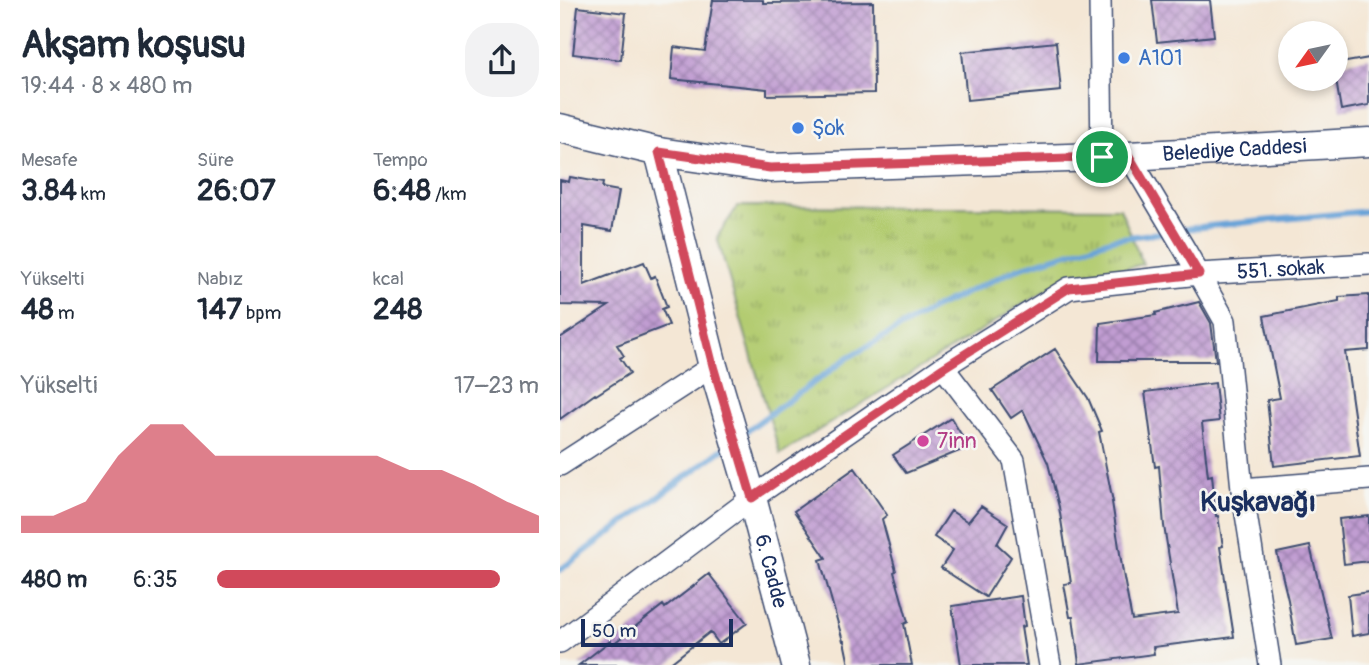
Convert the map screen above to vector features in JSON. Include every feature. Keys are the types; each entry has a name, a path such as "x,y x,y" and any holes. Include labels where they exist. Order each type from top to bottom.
{"main road":[{"name":"Belediye Caddesi","path":"560,128 659,152 770,168 1116,157 1369,142"},
{"name":"6. Cadde","path":"659,152 713,366 752,498 796,665"}],"street":[{"path":"1100,0 1116,157 1146,185 1225,321 1242,489 1270,665"},
{"name":"551. sokak","path":"560,642 752,498 943,368 1069,288 1199,274 1369,264"},
{"path":"560,465 713,366"},
{"path":"943,368 1014,460 1050,665"},
{"path":"1242,489 1369,479"}],"green space":[{"path":"738,206 1120,208 1143,264 1051,287 780,454 717,237"}],"building":[{"path":"713,0 763,0 763,3 873,2 874,93 767,95 767,89 671,79 674,47 705,51"},
{"path":"1152,0 1210,0 1214,36 1157,42"},
{"path":"578,7 626,13 621,60 573,54"},
{"path":"1056,42 1061,91 967,100 962,52"},
{"path":"1369,58 1369,105 1341,110 1338,91 1348,91 1348,62"},
{"path":"570,177 603,183 602,188 619,191 612,231 584,226 584,285 644,262 651,278 655,276 667,307 662,309 669,325 617,345 624,356 620,358 630,373 560,419 560,338 609,306 560,305 560,180 569,182"},
{"path":"1369,295 1369,350 1345,352 1360,456 1274,466 1267,400 1280,398 1264,316 1339,301 1339,297"},
{"path":"1199,302 1211,323 1216,361 1099,361 1100,323 1156,315 1155,313"},
{"path":"1055,349 1088,398 1102,431 1099,432 1132,620 1178,614 1164,526 1159,466 1155,467 1145,392 1215,383 1219,421 1202,423 1208,476 1212,475 1216,516 1223,546 1220,547 1234,637 1153,647 1154,654 1079,664 1073,617 1070,617 1064,584 1071,583 1059,507 1048,463 1023,410 1011,418 992,390"},
{"path":"951,418 969,447 906,473 893,455"},
{"path":"855,468 887,515 882,519 908,622 904,624 912,665 849,665 820,560 826,558 794,511"},
{"path":"981,506 1008,524 997,544 1011,557 986,597 941,568 953,550 934,537 951,511 968,522"},
{"path":"1369,516 1369,561 1344,564 1339,519"},
{"path":"1310,546 1332,639 1296,645 1277,553"},
{"path":"709,574 747,623 719,644 710,632 668,665 579,665 610,641 613,644 663,605 665,608"},
{"path":"1369,592 1369,633 1352,636 1348,595"},
{"path":"1021,596 1025,626 1021,627 1027,665 961,665 952,606"}],"waterway":[{"path":"1179,230 1369,211"},
{"path":"741,435 849,357 934,308 1019,268 1113,239 1168,232"},
{"path":"560,570 727,446"}],"place":[{"name":"A101","path":"1124,58"},
{"name":"Şok","path":"798,128"},
{"name":"7inn","path":"923,441"}],"district":[{"name":"Kuşkavağı","path":"1258,501"}],"route":[{"path":"659,152 770,168 1102,157 1129,156 1199,274 1069,288 943,368 752,498 713,366 659,152"}]}
